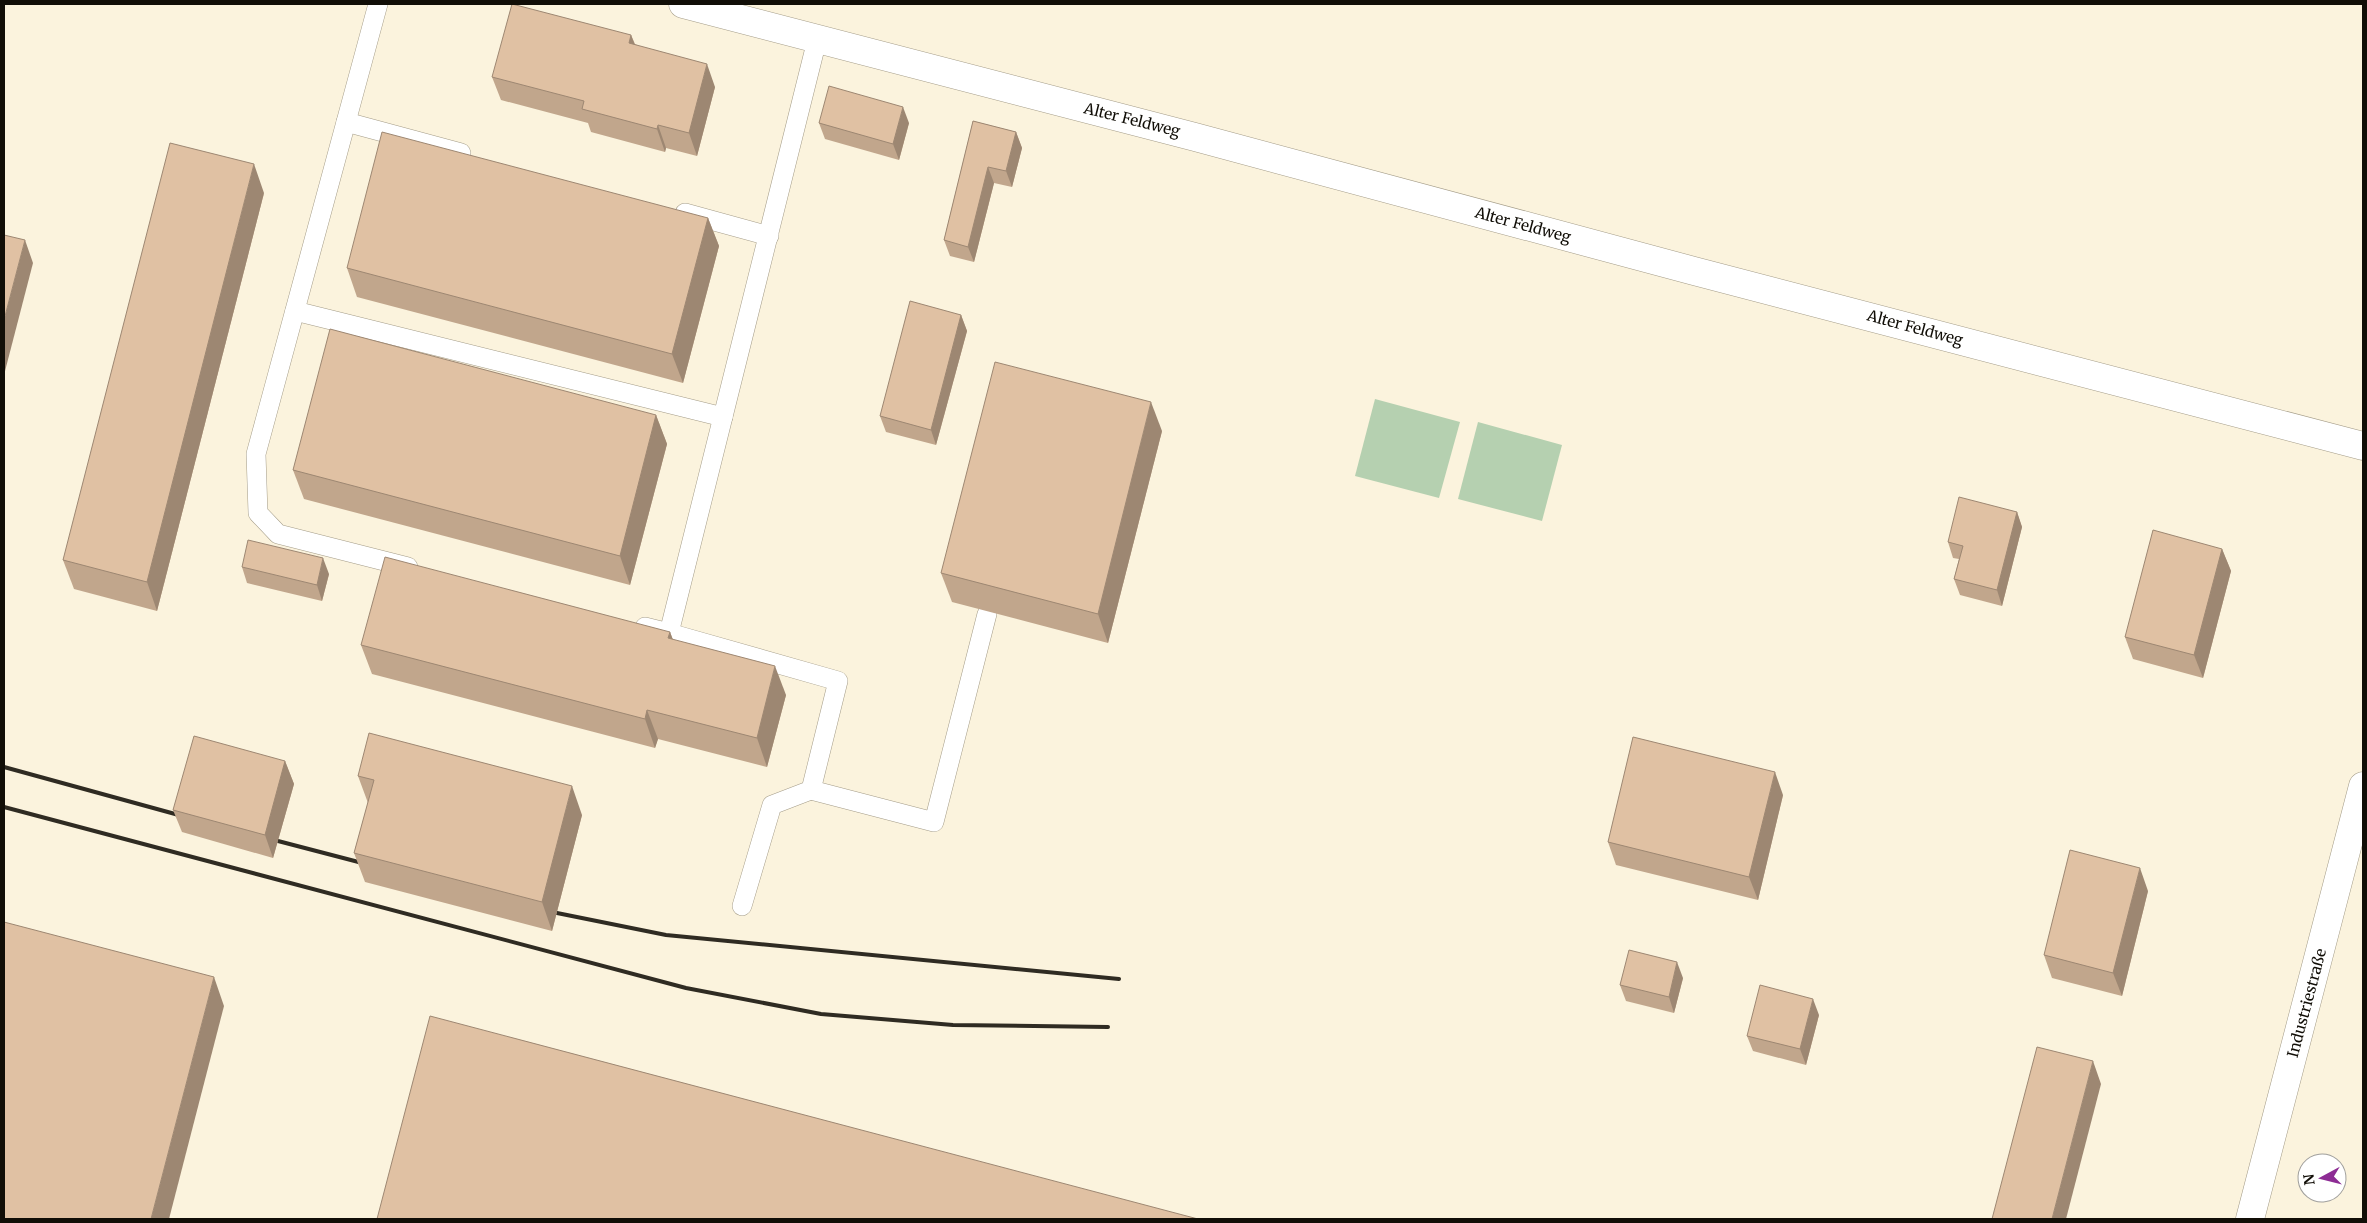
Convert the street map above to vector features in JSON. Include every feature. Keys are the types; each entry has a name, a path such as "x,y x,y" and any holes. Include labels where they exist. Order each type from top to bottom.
{"street":[{"name":"Alter Feldweg","path":"683,4 1186,134 1694,271 2363,446"},
{"name":"Industriestraße","path":"2250,1219 2363,786"}],"lane":[{"path":"378,4 256,454 258,513 278,534 421,571"},
{"path":"668,633 817,40"},
{"path":"346,122 481,158"},
{"path":"663,207 769,236"},
{"path":"295,311 723,417"},
{"path":"742,906 772,805 811,790 934,822 987,614"},
{"path":"630,624 668,633 838,682 811,790"}],"shaded area":[{"path":"1375,399 1460,422 1439,498 1355,476"},
{"path":"1478,422 1562,445 1542,521 1458,499"}],"building":[{"path":"512,4 631,35 629,43 707,64 689,133 658,125 657,129 582,109 584,101 492,77"},
{"path":"829,86 903,107 893,144 819,123"},
{"path":"973,121 1016,132 1006,171 988,167 968,247 944,240"},
{"path":"382,132 708,218 672,354 347,268"},
{"path":"170,143 254,164 147,582 63,560"},
{"path":"4,235 25,240 4,320"},
{"path":"910,301 961,315 931,430 880,416"},
{"path":"330,329 656,415 620,556 293,470"},
{"path":"995,362 1151,402 1098,614 941,573"},
{"path":"1959,497 2017,512 1997,590 1954,579 1963,546 1948,542"},
{"path":"2153,530 2222,549 2194,655 2125,637"},
{"path":"248,540 323,558 317,585 242,567"},
{"path":"385,557 670,632 668,638 775,666 757,738 647,710 645,719 361,645"},
{"path":"369,733 572,786 542,902 354,853 374,780 358,776"},
{"path":"194,736 285,761 265,835 173,810"},
{"path":"1633,737 1775,772 1749,877 1608,842"},
{"path":"2070,850 2140,868 2113,973 2044,955"},
{"path":"4,922 214,977 151,1219 4,1219"},
{"path":"1629,950 1677,962 1669,997 1620,985"},
{"path":"1760,985 1813,999 1800,1049 1747,1036"},
{"path":"430,1016 1198,1219 377,1219"},
{"path":"2037,1047 2093,1061 2052,1219 1992,1219"}],"railway":[{"path":"4,767 186,817"},
{"path":"4,807 686,988 821,1014 953,1025 1108,1027"},
{"path":"278,841 370,865"},
{"path":"557,913 666,935 1119,979"}]}
